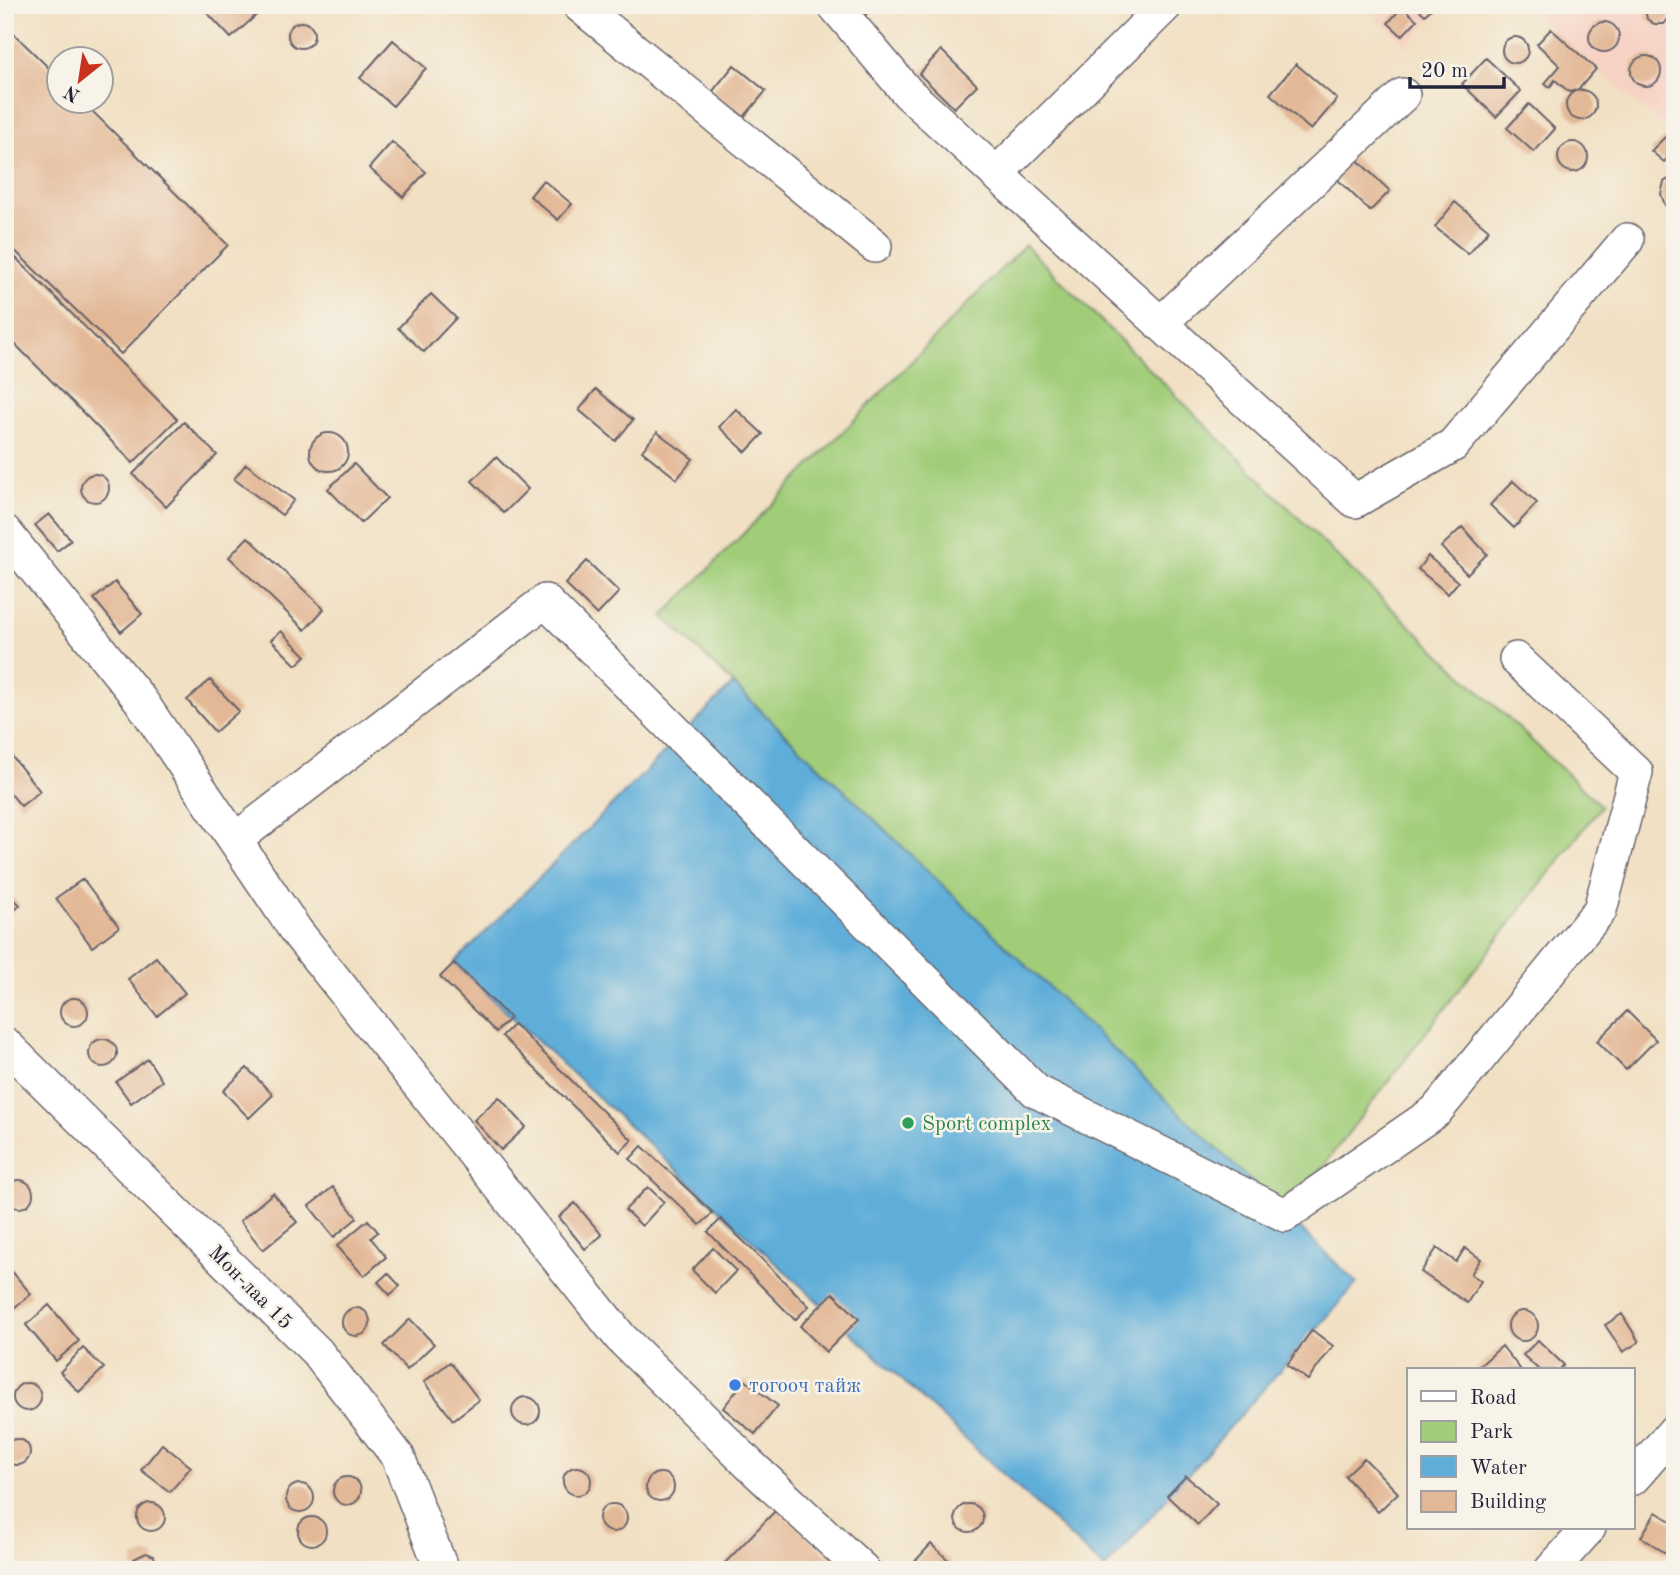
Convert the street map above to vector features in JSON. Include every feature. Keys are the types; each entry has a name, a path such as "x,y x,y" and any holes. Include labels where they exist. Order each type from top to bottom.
{"street":[{"path":"579,5 875,246"},
{"path":"834,5 908,93 1356,501 1453,445 1627,240"},
{"path":"996,174 1166,5"},
{"path":"1160,324 1403,95"},
{"path":"5,532 141,701 296,931 621,1338 750,1465 863,1570"},
{"path":"234,841 545,601 1036,1091 1285,1214 1437,1111 1600,910 1636,772 1516,659"},
{"name":"Мон-лаа 15","path":"5,1044 317,1352 398,1457 442,1570"},
{"path":"1634,1477 1675,1430"},
{"path":"1551,1570 1586,1530"}],"shaded area":[{"path":"1362,5 1443,5 1407,46"},
{"path":"1523,5 1675,5 1675,136"}],"green space":[{"path":"1025,245 1346,565 1601,806 1285,1215 663,616"}],"water":[{"name":"Sport complex","path":"733,684 1357,1283 1105,1569 454,963"}],"building":[{"path":"200,5 257,5 262,10 231,38"},
{"path":"848,5 873,5 864,17"},
{"path":"1414,5 1435,5 1425,15"},
{"path":"1644,5 1673,5 1673,13 1664,24 1654,24 1647,19"},
{"path":"1402,7 1417,20 1402,36 1388,23"},
{"path":"301,22 310,26 314,35 310,44 301,48 292,44 288,35 292,26"},
{"path":"1604,22 1615,26 1619,37 1615,48 1604,52 1593,48 1589,37 1593,26"},
{"path":"5,25 46,65 46,116 97,116 228,245 121,354 5,241"},
{"path":"1551,29 1596,69 1578,90 1569,92 1555,80 1550,87 1545,83 1560,66 1537,44"},
{"path":"1515,37 1524,41 1528,50 1524,59 1515,63 1506,59 1502,50 1506,41"},
{"path":"393,40 426,68 393,106 360,78"},
{"path":"941,50 977,85 954,108 919,74"},
{"path":"1646,56 1657,60 1661,71 1657,82 1646,86 1635,82 1631,71 1635,60"},
{"path":"1486,58 1521,91 1496,117 1462,84"},
{"path":"1296,64 1337,99 1311,130 1270,94"},
{"path":"734,65 766,91 744,117 712,92"},
{"path":"1581,90 1591,95 1596,105 1591,115 1581,120 1571,115 1566,105 1571,95"},
{"path":"1675,94 1675,122 1668,114 1667,108"},
{"path":"1529,104 1555,129 1534,152 1507,128"},
{"path":"1666,136 1675,143 1675,151 1664,162 1651,151"},
{"path":"392,142 426,172 403,197 369,168"},
{"path":"1573,142 1584,146 1588,157 1584,168 1573,172 1562,168 1558,157 1562,146"},
{"path":"1351,154 1390,191 1370,211 1332,174"},
{"path":"1675,175 1675,211 1665,205 1661,194 1664,182"},
{"path":"543,180 572,204 558,220 530,196"},
{"path":"1455,202 1489,230 1468,254 1435,227"},
{"path":"15,257 177,419 133,463 5,334 5,267"},
{"path":"431,294 456,318 424,352 398,328"},
{"path":"596,389 633,420 616,441 579,410"},
{"path":"736,409 763,434 746,452 719,427"},
{"path":"184,422 217,455 166,507 133,474"},
{"path":"657,432 693,459 677,479 642,451"},
{"path":"329,433 342,439 348,452 342,465 329,471 316,465 310,452 316,439"},
{"path":"496,457 528,489 504,513 472,481"},
{"path":"246,464 294,500 282,515 234,479"},
{"path":"354,464 387,498 361,523 328,489"},
{"path":"95,474 105,478 109,488 105,498 95,502 85,498 81,488 85,478"},
{"path":"1513,481 1537,503 1514,528 1490,505"},
{"path":"49,514 71,540 57,551 35,525"},
{"path":"1462,527 1487,554 1467,574 1441,547"},
{"path":"248,537 324,609 305,630 229,557"},
{"path":"1428,556 1458,582 1448,594 1418,569"},
{"path":"587,561 619,592 597,615 565,584"},
{"path":"115,582 142,614 121,632 94,599"},
{"path":"281,631 306,656 296,665 271,640"},
{"path":"210,680 239,711 215,732 187,700"},
{"path":"5,748 40,791 21,806 5,787"},
{"path":"83,879 119,927 92,947 56,898"},
{"path":"5,890 20,905 5,919"},
{"path":"156,957 185,993 157,1016 128,979"},
{"path":"454,963 510,1018 496,1032 440,977"},
{"path":"74,998 84,1002 88,1012 84,1022 74,1026 64,1022 60,1012 64,1002"},
{"path":"1627,1011 1656,1040 1626,1070 1597,1041"},
{"path":"514,1024 632,1140 620,1152 502,1036"},
{"path":"103,1039 113,1043 117,1053 113,1063 103,1067 93,1063 89,1053 93,1043"},
{"path":"148,1059 162,1081 131,1103 116,1082"},
{"path":"247,1068 273,1095 249,1118 223,1091"},
{"path":"499,1097 526,1127 501,1150 474,1120"},
{"path":"642,1146 713,1213 700,1225 630,1159"},
{"path":"19,1180 29,1184 33,1194 29,1204 19,1208 9,1204 5,1194 9,1184"},
{"path":"333,1187 357,1218 334,1237 309,1206"},
{"path":"648,1187 664,1202 642,1226 625,1210"},
{"path":"273,1193 297,1222 263,1250 240,1221"},
{"path":"575,1203 602,1235 585,1249 559,1217"},
{"path":"721,1219 809,1306 795,1320 708,1232"},
{"path":"368,1220 378,1232 371,1238 386,1257 364,1276 337,1246"},
{"path":"713,1248 736,1271 715,1293 692,1270"},
{"path":"1437,1248 1456,1262 1465,1248 1481,1259 1471,1274 1481,1281 1467,1303 1421,1272"},
{"path":"10,1269 31,1294 9,1312 5,1308 5,1272"},
{"path":"388,1273 400,1286 390,1295 378,1282"},
{"path":"833,1293 859,1319 826,1352 800,1326"},
{"path":"49,1305 79,1341 56,1361 26,1325"},
{"path":"356,1308 366,1312 370,1322 366,1332 356,1336 346,1332 342,1322 346,1312"},
{"path":"1523,1311 1529,1312 1537,1320 1537,1332 1529,1340 1523,1341 1517,1340 1509,1332 1508,1326 1509,1320 1517,1312"},
{"path":"1622,1314 1639,1342 1623,1352 1605,1325"},
{"path":"410,1319 434,1344 407,1370 384,1345"},
{"path":"1312,1330 1333,1346 1308,1380 1287,1365"},
{"path":"1538,1340 1564,1365 1561,1368 1537,1368 1523,1355"},
{"path":"1502,1346 1519,1368 1477,1368"},
{"path":"83,1348 104,1368 79,1392 60,1372"},
{"path":"450,1362 479,1400 453,1420 424,1382"},
{"path":"745,1380 778,1406 755,1434 723,1408"},
{"path":"27,1383 37,1387 41,1397 37,1407 27,1411 17,1407 13,1397 17,1387"},
{"path":"526,1397 536,1401 540,1411 536,1421 526,1425 516,1421 512,1411 516,1401"},
{"path":"17,1439 27,1442 30,1452 27,1462 17,1465 7,1462 4,1452 7,1442"},
{"path":"162,1444 191,1467 170,1492 141,1470"},
{"path":"1364,1458 1398,1493 1378,1512 1345,1476"},
{"path":"577,1467 587,1471 591,1481 587,1491 577,1495 567,1491 563,1481 567,1471"},
{"path":"660,1473 670,1477 674,1487 670,1497 660,1501 650,1497 646,1487 650,1477"},
{"path":"1186,1476 1217,1504 1198,1525 1167,1496"},
{"path":"347,1477 357,1481 361,1491 357,1501 347,1505 337,1501 333,1491 337,1481"},
{"path":"300,1484 310,1488 314,1498 310,1508 300,1512 290,1508 286,1498 290,1488"},
{"path":"151,1503 161,1507 165,1517 161,1527 151,1531 141,1527 137,1517 141,1507"},
{"path":"613,1504 623,1508 627,1518 623,1528 613,1532 603,1528 599,1518 603,1508"},
{"path":"969,1504 979,1508 983,1518 979,1528 969,1532 959,1528 955,1518 959,1508"},
{"path":"778,1508 842,1570 728,1570 723,1565"},
{"path":"1656,1512 1675,1524 1675,1547 1667,1554 1641,1537"},
{"path":"312,1517 322,1521 326,1531 322,1541 312,1545 302,1541 298,1531 302,1521"},
{"path":"931,1544 959,1570 907,1570"},
{"path":"146,1553 154,1556 158,1570 132,1570 134,1559"}],"place":[{"name":"Sport complex","path":"908,1123"},
{"name":"тогооч тайж","path":"735,1385"}]}
